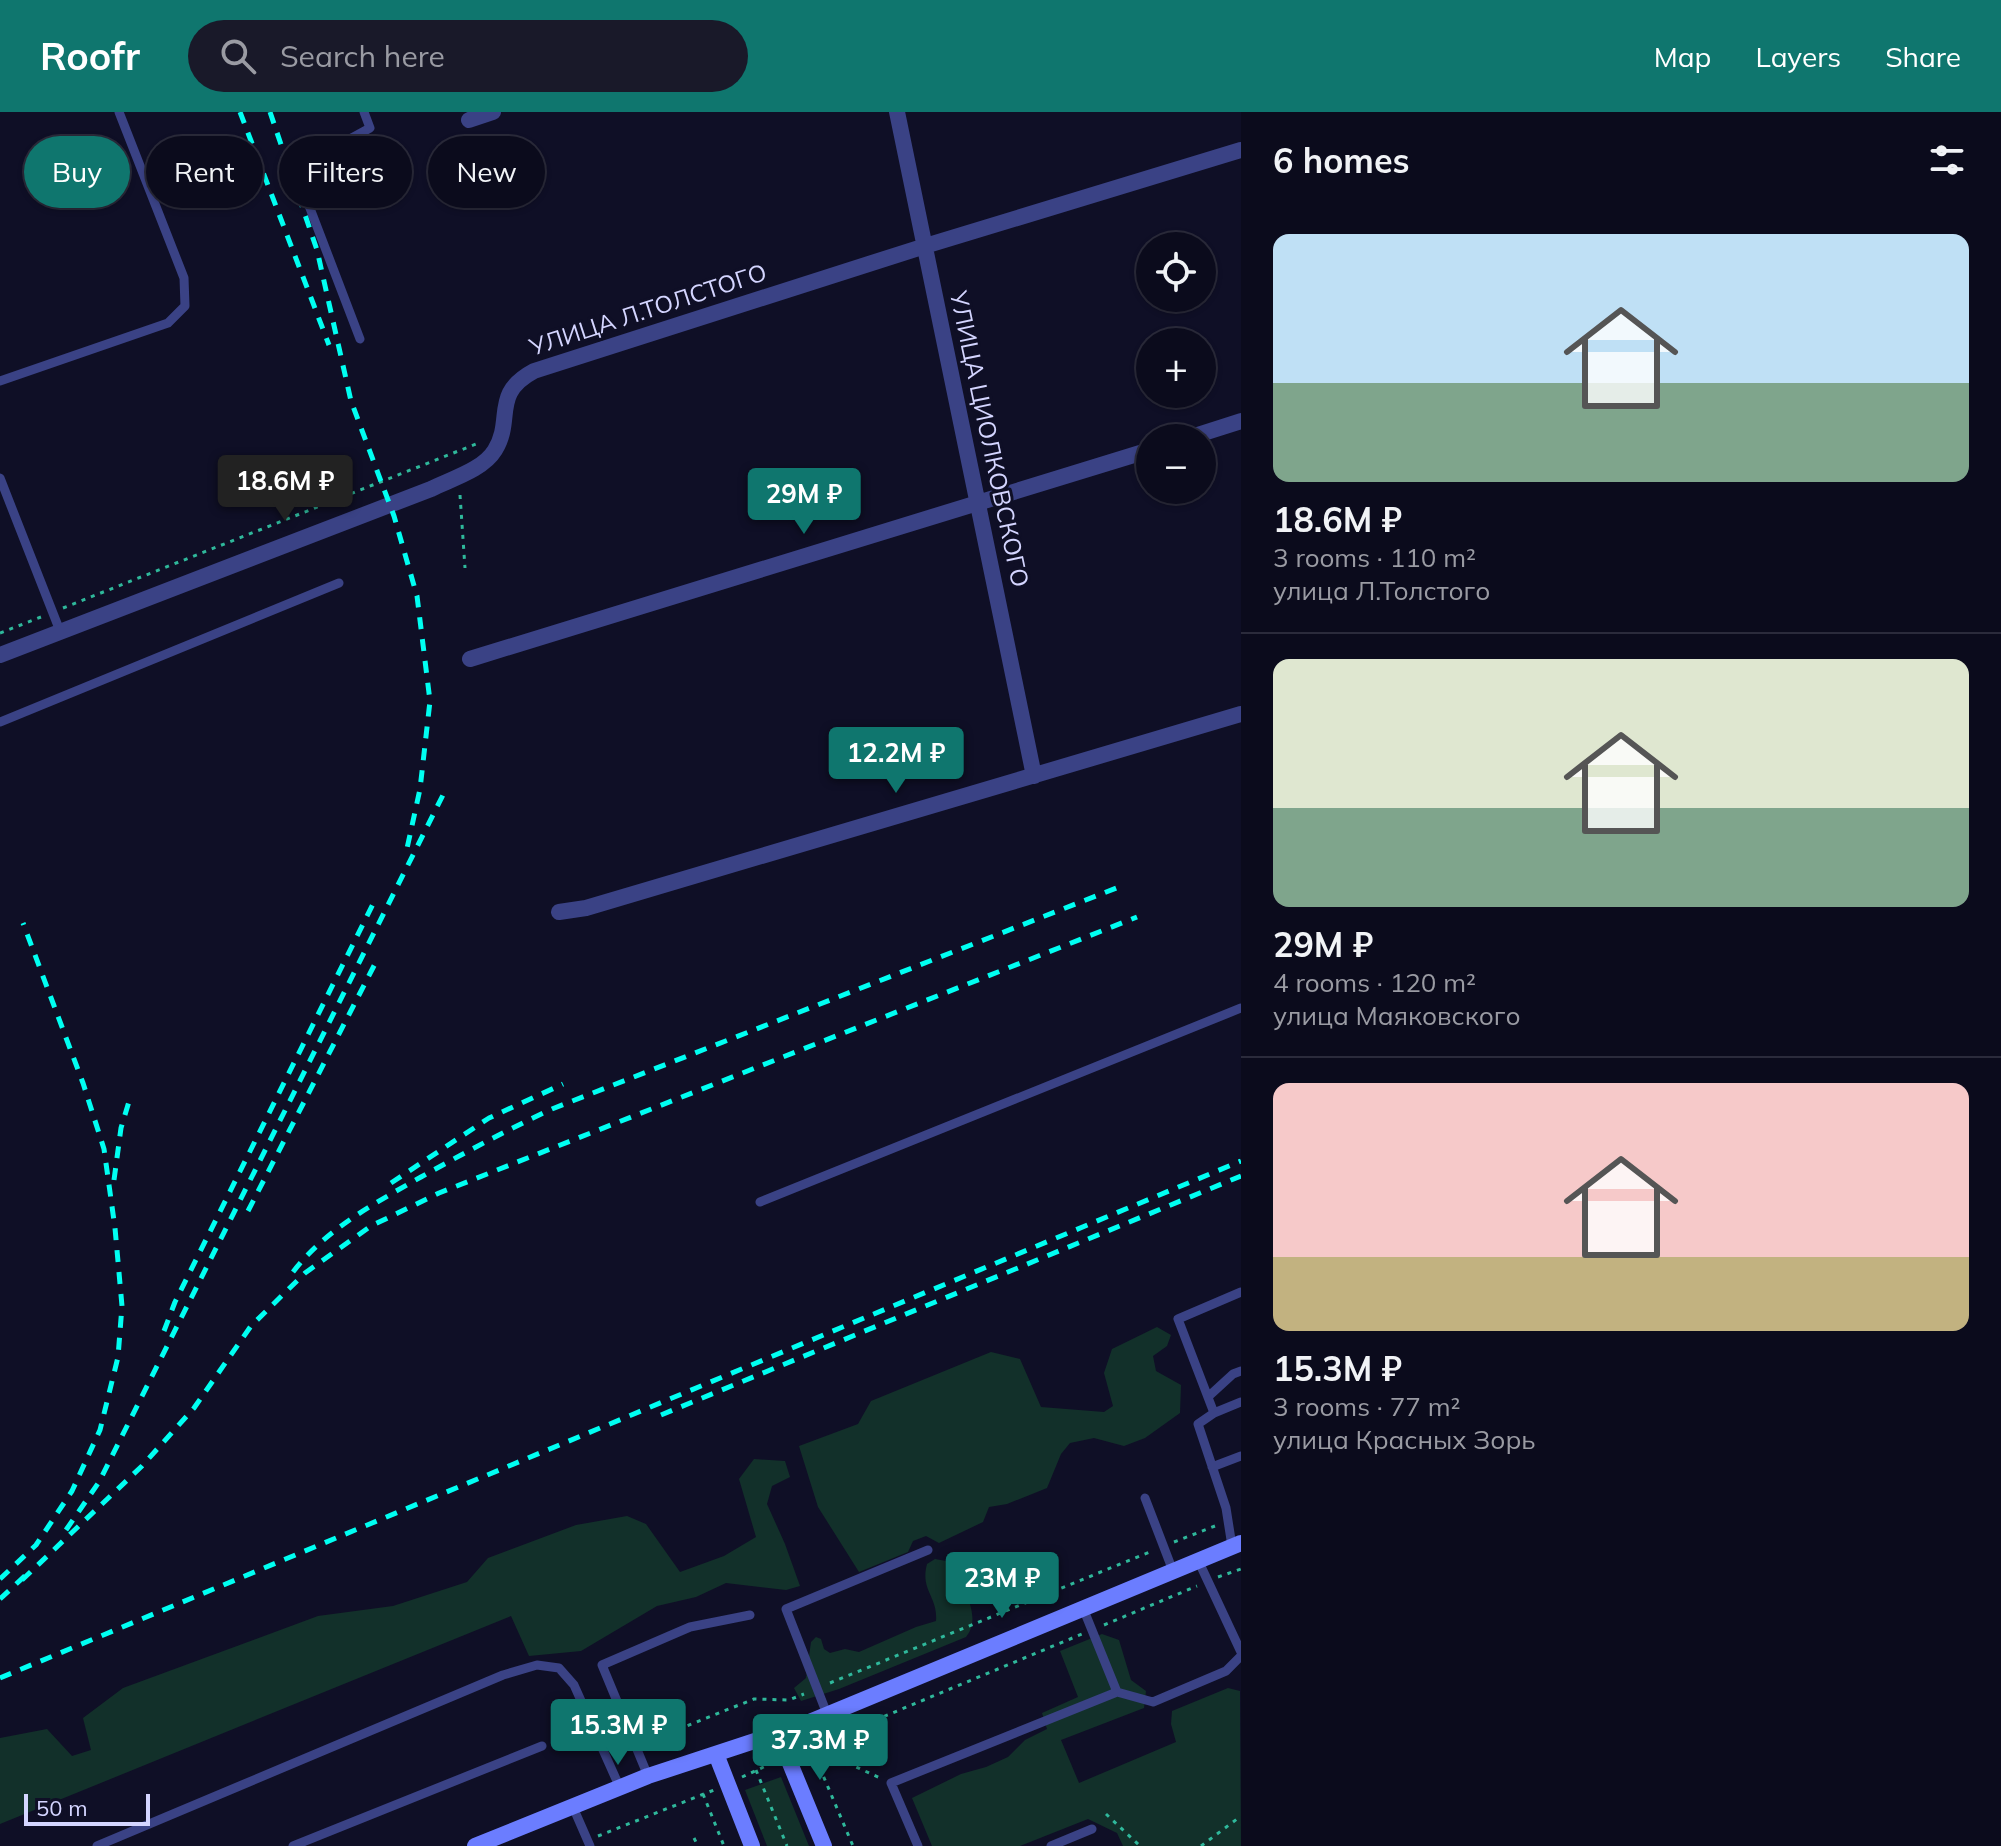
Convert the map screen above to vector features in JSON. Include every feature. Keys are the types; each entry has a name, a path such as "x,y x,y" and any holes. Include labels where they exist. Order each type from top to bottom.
{"street":[{"path":"469,120 493,112"},
{"name":"УЛИЦА ЦИОЛКОВСКОГО","path":"897,112 1034,776"},
{"name":"УЛИЦА Л.ТОЛСТОГО","path":"0,655 431,489 480,464 495,451 509,393 518,380 534,371 925,246 1241,150"},
{"path":"1216,429 1241,421"},
{"path":"470,659 1136,454"},
{"path":"559,912 586,908 1241,714"},
{"path":"475,1846 648,1776 800,1726 1236,1544"},
{"path":"778,1734 824,1846"},
{"path":"716,1754 752,1846"}],"lane":[{"path":"0,381 168,323 185,306 184,278 119,112"},
{"path":"360,339 295,169 370,128 364,112"},
{"path":"0,478 60,631"},
{"path":"0,722 339,583"},
{"path":"760,1202 1241,1008"},
{"path":"1214,1413 1178,1319 1241,1292"},
{"path":"1209,1396 1233,1374 1241,1371"},
{"path":"1236,1544 1198,1424 1214,1413 1241,1402"},
{"path":"1212,1467 1241,1456"},
{"path":"1145,1498 1173,1571"},
{"path":"827,1714 786,1609 928,1550"},
{"path":"918,1846 891,1783 1117,1692 1153,1702 1226,1671 1241,1654 1198,1560"},
{"path":"1083,1608 1117,1692"},
{"path":"648,1776 602,1665 690,1627 750,1615"},
{"path":"97,1846 489,1681 537,1665 559,1668 574,1685 620,1788"},
{"path":"293,1846 542,1746"},
{"path":"573,1807 589,1843"},
{"path":"1051,1846 1092,1829"}],"path":[{"path":"0,633 476,444"},
{"path":"459,475 465,568"},
{"path":"669,1733 754,1699 789,1700 1228,1520"},
{"path":"589,1843 787,1756 1241,1569"},
{"path":"800,1726 853,1846"},
{"path":"811,1746 891,1783"},
{"path":"756,1770 787,1846"},
{"path":"703,1794 724,1846"},
{"path":"1106,1814 1140,1846"},
{"path":"1201,1846 1241,1816"},
{"path":"694,1838 698,1846"}],"green space":[{"path":"1157,1327 1171,1335 1167,1346 1153,1356 1156,1371 1181,1385 1180,1413 1145,1438 1124,1446 1094,1438 1070,1443 1061,1454 1047,1488 1007,1504 989,1507 983,1522 939,1543 926,1536 913,1541 908,1552 859,1572 818,1507 799,1446 858,1424 871,1401 991,1352 1020,1359 1041,1407 1104,1412 1113,1406 1104,1373 1112,1349"},
{"path":"754,1459 785,1461 790,1477 772,1486 767,1504 800,1586 786,1590 726,1583 696,1597 657,1606 581,1651 529,1656 511,1616 0,1824 0,1738 47,1729 72,1756 91,1750 83,1718 123,1688 318,1616 393,1606 467,1582 488,1558 576,1525 627,1516 646,1524 680,1572 724,1556 756,1537 739,1479"},
{"path":"935,1559 946,1561 968,1598 972,1619 966,1637 839,1689 801,1701 794,1688 806,1678 811,1642 816,1637 821,1639 824,1649 830,1653 845,1649 859,1652 936,1621 925,1573 927,1564"},
{"path":"1102,1634 1119,1640 1131,1680 1146,1691 1144,1708 1061,1740 1079,1783 1176,1742 1171,1724 1172,1711 1228,1688 1240,1691 1241,1846 1123,1846 1117,1833 1088,1819 1020,1846 932,1846 912,1798 961,1774 1008,1757 1025,1740 1047,1729 1042,1713 1078,1697 1060,1651"},
{"path":"781,1777 809,1846 767,1846 745,1790"}],"railway":[{"path":"240,112 329,345"},
{"path":"270,112 317,250 351,401 394,516 417,596 430,701 420,789 406,853"},
{"path":"66,1530 99,1482 443,795"},
{"path":"293,1272 320,1243 369,1207 469,1150 552,1109 1124,885"},
{"path":"164,1331 175,1302 376,898"},
{"path":"22,1580 142,1466 194,1408 251,1326 305,1273 371,1226 439,1193 1137,917"},
{"path":"0,1579 36,1545 72,1491 100,1430 118,1357 122,1306 104,1149 83,1083 23,923"},
{"path":"248,1211 378,958"},
{"path":"391,1183 489,1118 563,1084"},
{"path":"114,1180 121,1128 131,1095"},
{"path":"0,1678 1241,1161"},
{"path":"661,1415 1241,1176"},
{"path":"0,1599 29,1572"}]}
